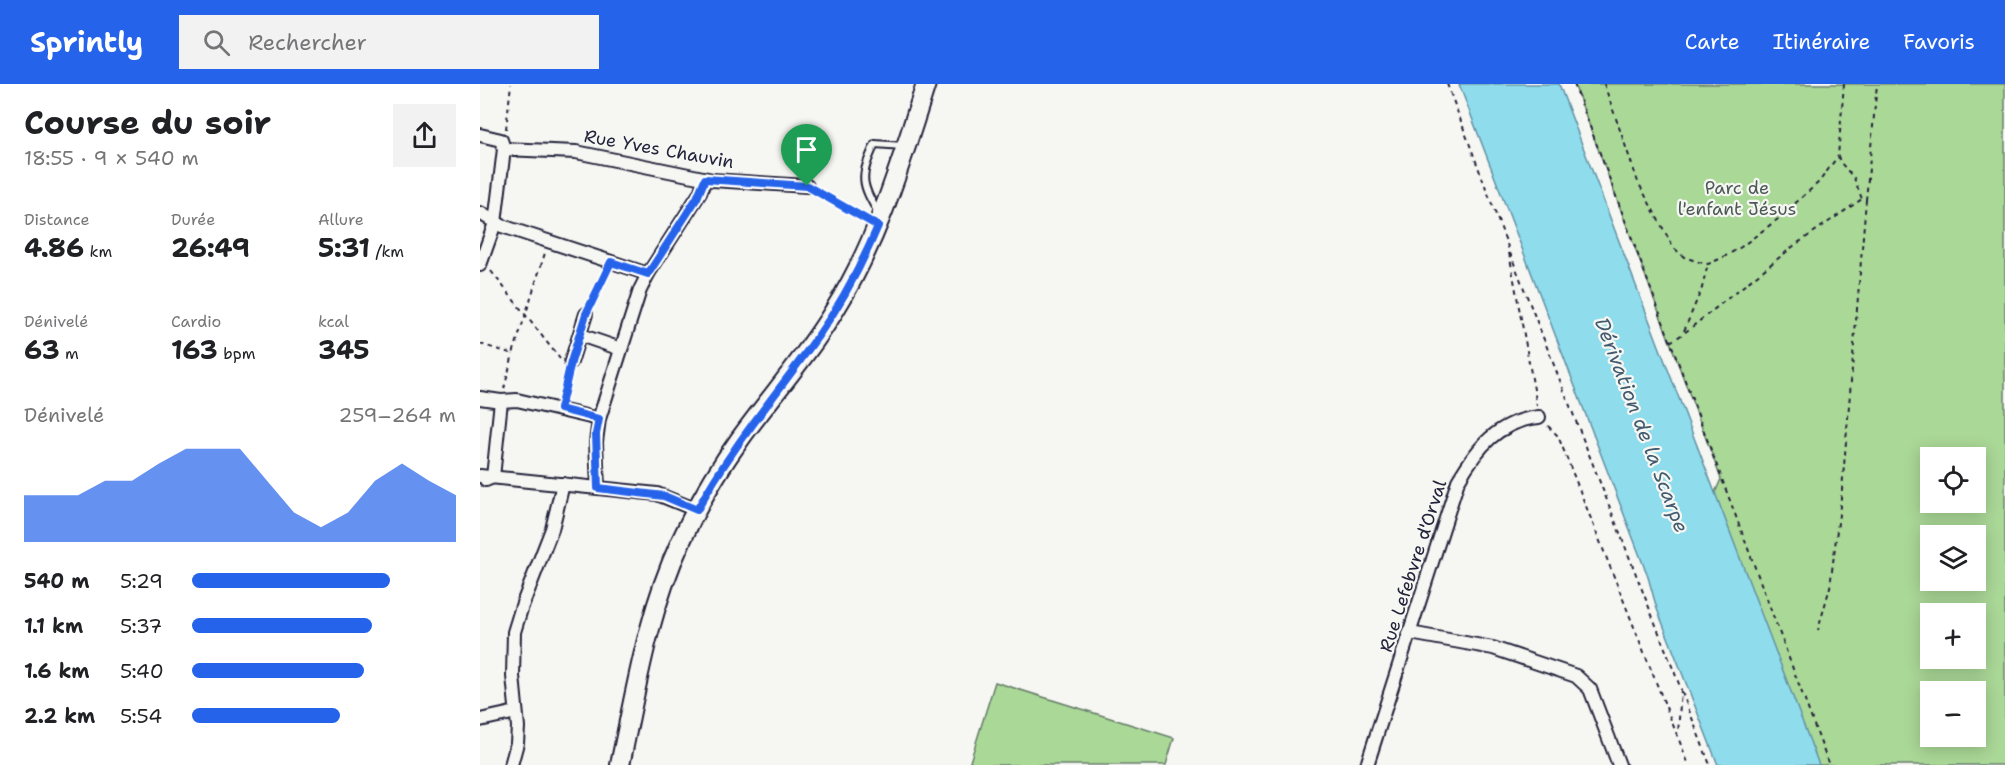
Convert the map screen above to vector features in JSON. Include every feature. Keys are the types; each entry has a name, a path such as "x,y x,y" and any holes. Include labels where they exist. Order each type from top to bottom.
{"main road":[{"path":"620,765 654,610 670,565 697,510 730,453 835,310 880,222 926,84"}],"street":[{"name":"Rue Yves Chauvin","path":"480,135 502,144 584,153 705,179 807,186"},
{"path":"481,262 495,223 502,144"},
{"path":"598,488 596,434 599,419 642,284 697,198 705,179"},
{"path":"480,213 495,223 648,274"},
{"path":"571,362 586,314"},
{"path":"580,335 621,349"},
{"path":"480,398 501,401 512,399 599,419"},
{"path":"493,477 501,401"},
{"name":"Rue Lefebvre d'Orval","path":"1367,765 1446,524 1453,492 1477,453 1502,428 1519,420 1539,417"},
{"path":"480,476 664,496 697,510"},
{"path":"480,484 493,477"},
{"path":"511,765 518,734 512,667 514,632 552,529 563,484"},
{"path":"1410,633 1493,648 1576,675 1590,689 1619,765"},
{"path":"480,720 516,712"}],"lane":[{"path":"880,222 865,190 863,181 866,165 875,144 906,147"}],"path":[{"path":"502,144 511,84"},
{"path":"1447,84 1508,247 1710,765"},
{"path":"1574,84 1829,765"},
{"path":"1604,84 1638,182 1673,247 1684,257 1708,264 1741,247 1785,213 1819,182 1838,156"},
{"path":"1844,84 1838,156 1840,162 1854,177 1862,199"},
{"path":"1818,630 1830,587 1842,490 1877,84"},
{"path":"807,186 880,222"},
{"path":"1670,342 1795,245 1862,199 1866,200"},
{"path":"501,401 513,354 548,242"},
{"path":"1508,247 1539,417 1558,436 1689,765"},
{"path":"481,262 558,359 571,362 560,409"},
{"path":"586,314 611,262"},
{"path":"1683,334 1702,288 1708,264"},
{"path":"480,344 513,354"},
{"path":"1678,737 1681,689"}],"green space":[{"name":"Parc de l'enfant Jésus","path":"1574,84 2005,84 2005,765 1741,765 1674,587 1721,479"},
{"path":"995,682 1174,738 1166,765 969,765"}],"water":[{"name":"Dérivation de la Scarpe","path":"1459,84 1559,84 1819,765 1718,765"}],"route":[{"path":"705,179 807,186 878,226 847,290 819,334 730,453 697,510 657,494 598,488 596,434 599,419 560,409 586,314 611,262 648,274 697,198 705,179"}]}
